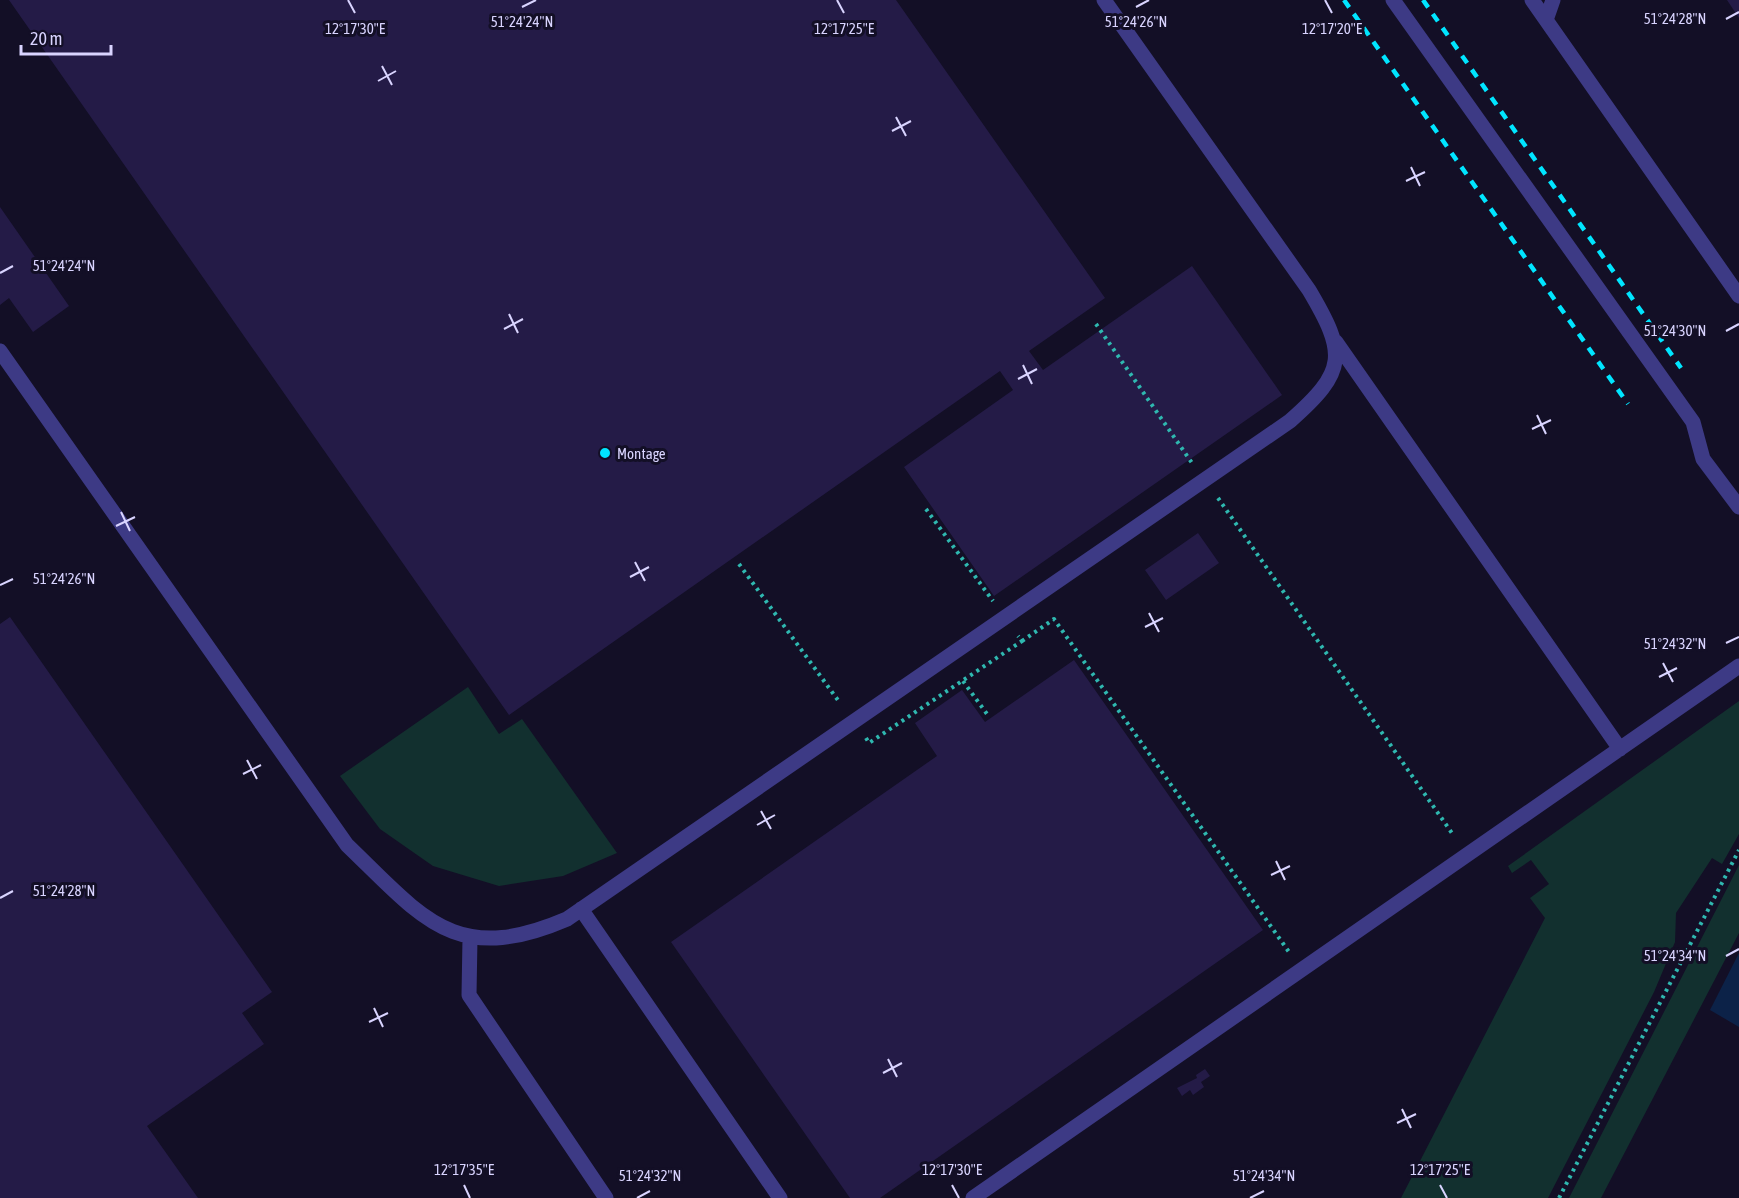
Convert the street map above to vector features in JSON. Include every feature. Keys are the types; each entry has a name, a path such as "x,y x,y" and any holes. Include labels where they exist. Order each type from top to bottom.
{"lane":[{"path":"1104,0 1309,290 1334,339 1620,749"},
{"path":"1393,0 1693,422 1703,459 1739,507"},
{"path":"1532,0 1737,291"},
{"path":"1546,20 1553,0"},
{"path":"0,351 347,845 406,903 442,929 470,938 502,938 545,928 567,919 1290,421 1320,395 1331,374 1336,354 1334,339"},
{"path":"973,1198 1469,856 1739,666"},
{"path":"581,909 780,1198"},
{"path":"470,938 470,995 606,1198"}],"path":[{"path":"1096,324 1469,856"},
{"path":"926,509 1022,641"},
{"path":"739,564 870,743 1054,619 1302,970"},
{"path":"963,681 987,714"},
{"path":"1558,1198 1739,850"}],"green space":[{"path":"468,687 499,734 522,719 617,853 563,876 499,886 433,866 380,829 340,776"},
{"path":"1739,701 1739,834 1722,864 1712,858 1676,913 1675,942 1654,992 1548,1198 1401,1198 1545,918 1530,898 1549,884 1531,860 1512,873 1508,866"},
{"path":"1739,865 1739,933 1601,1198 1569,1198"}],"water":[{"path":"1739,953 1739,1027 1710,1010"}],"building":[{"name":"Montage","path":"9,0 896,0 1105,298 1029,351 1043,370 1192,266 1282,395 994,596 904,467 1013,390 1000,371 509,715"},
{"path":"1727,0 1739,0 1739,18"},
{"path":"0,207 69,306 33,332 9,298 0,305"},
{"path":"1198,533 1219,563 1166,600 1145,570"},
{"path":"10,617 272,992 242,1013 264,1044 147,1126 198,1198 0,1198 0,624"},
{"path":"1074,660 1263,930 880,1198 850,1198 671,942 937,756 915,723 962,690 985,722"},
{"path":"1205,1069 1210,1076 1201,1082 1204,1087 1193,1095 1190,1090 1182,1096 1177,1088 1197,1078 1196,1075"}],"railway":[{"path":"1344,0 1628,404"},
{"path":"1423,0 1681,368"}],"place":[{"name":"Montage","path":"605,453"}]}
